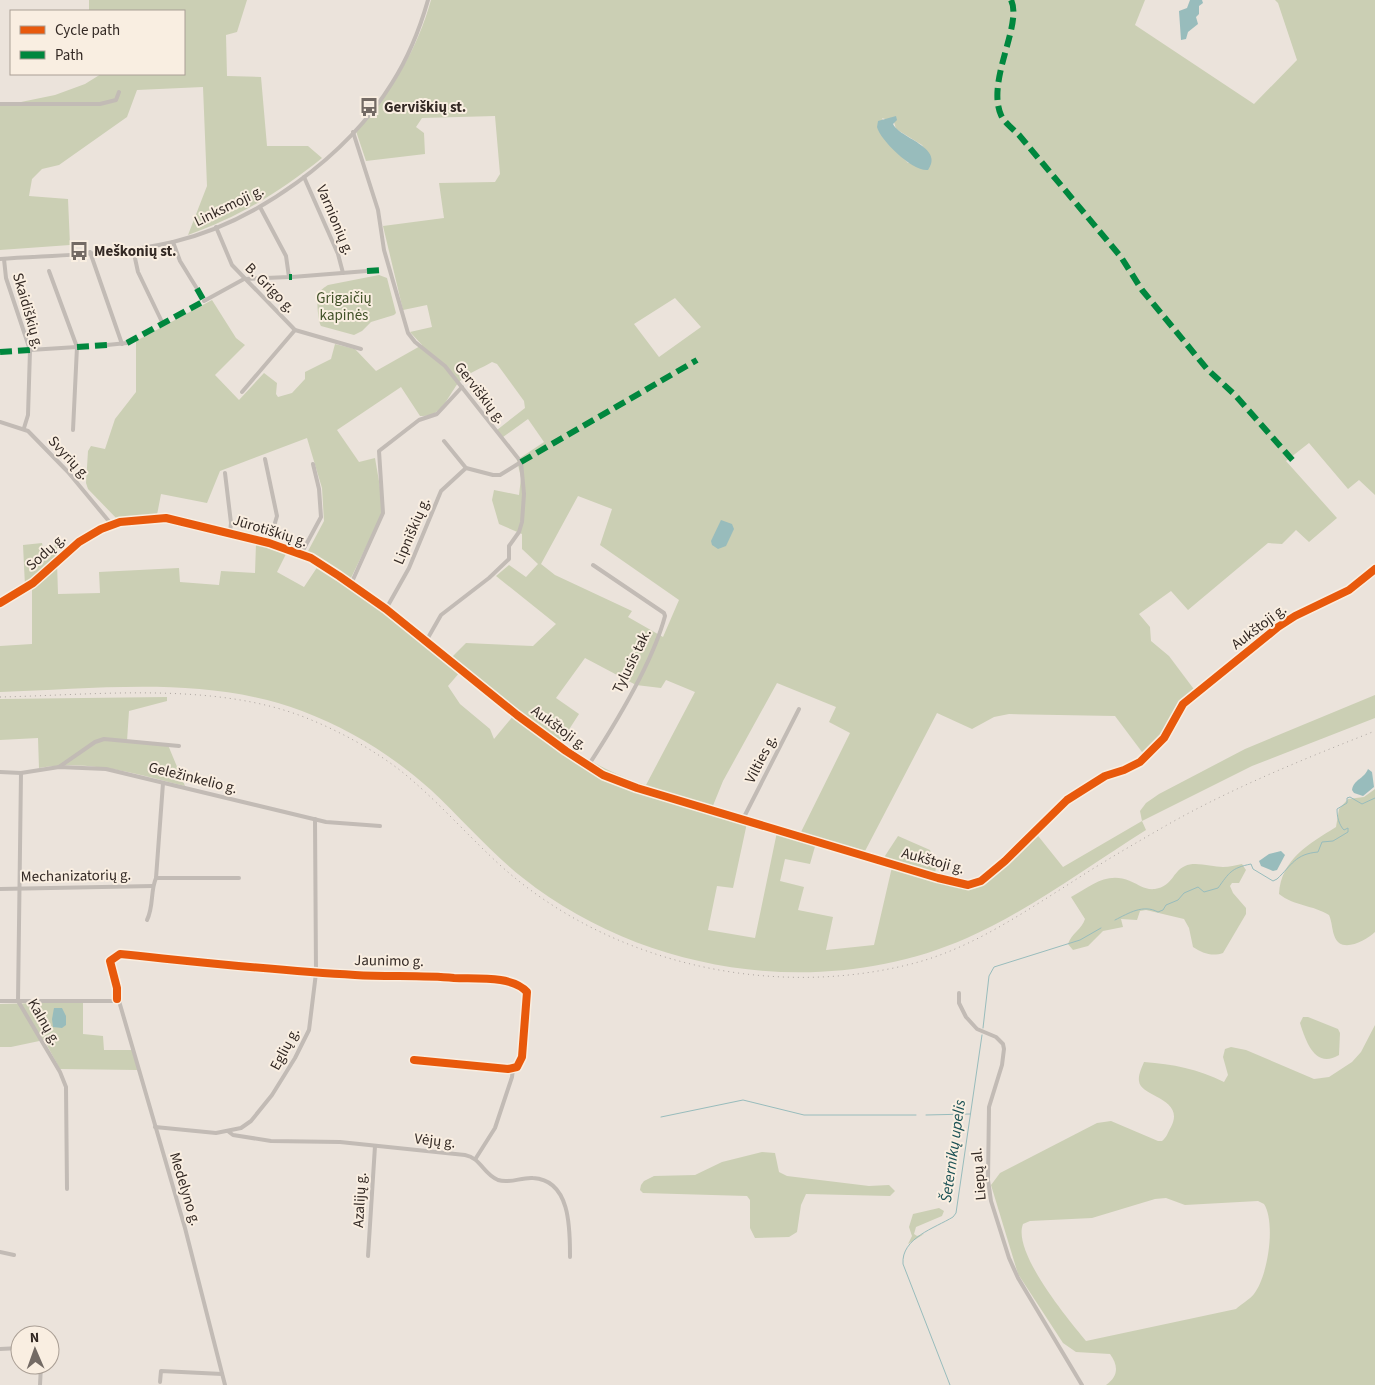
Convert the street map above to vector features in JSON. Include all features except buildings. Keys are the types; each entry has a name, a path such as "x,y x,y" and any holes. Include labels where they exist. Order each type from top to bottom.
{"street":[{"name":"Linksmoji g.","path":"2,259 133,249 173,242 216,227 260,207 304,177 353,132 393,81 414,39 428,0"},
{"path":"0,104 100,104 116,100 119,92"},
{"name":"Gerviškių g.","path":"353,132 382,223 387,269 404,325 411,338 445,366 522,462"},
{"name":"Varnionių g.","path":"304,177 338,254 342,273"},
{"path":"260,207 286,256 291,277"},
{"name":"B. Grigo g.","path":"216,227 227,258 244,279 296,330 360,348"},
{"path":"173,242 180,261 196,287"},
{"path":"133,249 138,272 163,324"},
{"path":"90,252 122,344"},
{"name":"Skaidiškių g.","path":"2,259 6,278 30,350 28,415 24,428"},
{"path":"49,271 77,347 73,430"},
{"path":"204,301 244,279 367,271"},
{"path":"242,392 296,330"},
{"path":"107,345 127,343"},
{"path":"30,350 77,347"},
{"path":"351,584 383,513 379,451 419,420 437,414 462,387"},
{"path":"0,422 24,428"},
{"name":"Svyrių g.","path":"24,428 68,472 112,525"},
{"path":"425,643 441,615 489,578 510,559 510,543 519,532 522,522 524,494 522,462 500,475 493,475 466,468 444,442"},
{"path":"264,459 277,516 269,543"},
{"path":"302,554 321,517 319,489 313,464"},
{"name":"Lipniškių g.","path":"386,610 409,568 441,491 466,468"},
{"path":"225,474 231,523 230,533"},
{"name":"Jūrotiškių g.","path":"112,525 158,517 180,520 269,543 302,554 351,584 425,643"},
{"name":"Sodų g.","path":"0,603 33,583 79,542 112,525"},
{"name":"Tylusis tak.","path":"588,766 606,737 655,646 665,616 664,613 593,565"},
{"name":"Aukštoji g.","path":"425,643 523,720 588,766 623,784 938,878 968,885 976,883 1006,861 1067,800 1105,776 1130,768 1151,753 1164,738 1184,704 1278,628 1301,613 1349,590 1375,569"},
{"name":"Vilties g.","path":"743,820 799,709"},
{"path":"59,767 104,739 178,746"},
{"name":"Geležinkelio g.","path":"0,772 21,772 59,767 106,769 326,822 380,826"},
{"name":"Kalnų g.","path":"21,772 21,889 18,1000 60,1072 66,1087 67,1189"},
{"path":"147,920 151,911 153,886 156,878 163,783"},
{"name":"Eglių g.","path":"229,1132 241,1128 251,1121 272,1095 295,1058 309,1030 316,973 315,819"},
{"path":"156,878 239,878"},
{"name":"Mechanizatorių g.","path":"0,889 153,886"},
{"name":"Jaunimo g.","path":"118,1000 110,961 120,954 316,973 447,977 498,981 522,987 527,992 528,1002 522,1057 520,1063 513,1069"},
{"name":"Liepų al.","path":"959,993 958,1003 966,1017 977,1029 996,1037 1003,1044 1004,1050 1002,1065 988,1108 988,1180 991,1201 1009,1258 1018,1278 1082,1385"},
{"path":"0,1001 118,1000"},
{"name":"Medelyno g.","path":"118,1000 185,1228 225,1385"},
{"path":"414,1060 513,1069 495,1128 476,1158"},
{"path":"155,1127 229,1132"},
{"name":"Vėjų g.","path":"229,1132 239,1136 271,1141 340,1142 465,1155 476,1158 485,1172 495,1179 508,1181 533,1178 544,1181 554,1188 568,1214 570,1257"},
{"name":"Azalijų g.","path":"368,1256 375,1146"},
{"path":"0,1252 14,1255"},
{"path":"160,1382 161,1371 222,1374"}],"green space":[{"path":"89,0 247,0 237,32 226,35 227,76 261,77 267,146 308,146 322,158 275,193 242,212 188,235 207,186 203,87 137,90 127,117 59,165 42,169 32,179 29,196 68,199 70,245 0,250 0,102 21,102 55,95 85,84 99,75 185,75 185,10 89,10"},
{"path":"431,0 1145,0 1135,25 1254,104 1297,60 1278,3 1275,0 1375,0 1375,495 1359,480 1348,489 1309,443 1286,461 1337,518 1309,542 1296,530 1282,544 1268,543 1188,610 1171,591 1139,614 1150,627 1151,641 1169,656 1196,692 1175,714 1145,756 1115,716 1009,714 994,717 972,729 937,713 864,853 800,834 850,733 829,722 836,707 777,683 723,781 712,808 617,779 597,769 540,729 450,659 466,643 533,646 556,624 496,576 509,565 526,577 538,564 522,549 522,534 499,524 492,500 494,490 519,495 521,478 517,460 544,442 528,419 503,437 497,430 525,408 524,401 497,364 492,362 463,378 440,409 428,416 420,416 401,387 337,430 359,462 375,458 381,493 381,516 350,580 307,553 324,521 322,488 307,438 220,471 207,503 161,494 157,515 118,520 88,489 86,483 88,451 91,446 105,449 115,419 136,392 136,341 212,300 236,338 245,345 215,375 239,400 264,373 277,383 276,394 278,397 292,393 305,379 305,372 331,359 335,344 355,349 376,371 422,345 410,332 432,327 427,305 403,310 383,226 444,218 439,183 495,182 500,174 495,116 422,118 416,127 424,133 425,154 366,161 356,131 381,102 401,70 425,18","holes":["882,118 894,122 896,129 922,145 930,157 908,163 900,154","675,298 701,327 659,357 634,324","578,496 612,509 600,545 679,600 663,637 628,617 632,611 555,575 541,564","585,658 636,685 661,688 666,680 695,692 646,785 602,767 561,742 579,714 556,698"]},
{"name":"Grigaičių kapinės","path":"379,275 387,278 396,313 394,315 371,322 362,331 354,335 321,326 318,296 321,290 328,285"},
{"path":"42,543 43,548 57,545 57,556 25,586 23,545"},
{"path":"256,543 287,552 277,572 304,587 318,566 384,611 460,672 448,686 460,704 490,729 494,739 514,715 580,763 619,784 747,823 733,888 717,886 708,930 755,938 777,832 816,843 810,864 785,859 780,881 804,887 798,910 833,917 826,950 874,945 892,867 966,886 985,880 994,873 1013,857 1035,832 1063,867 1142,821 1146,830 1013,915 967,938 912,957 854,969 796,972 737,968 679,956 624,937 571,911 511,868 431,790 402,766 354,735 302,711 266,700 228,692 191,688 114,687 0,692 0,646 32,644 32,586 57,562 58,594 100,593 99,572 179,568 180,582 219,585 221,571 255,573"},
{"path":"1375,695 1375,718 1252,766 1142,821 1140,811 1146,803 1159,794 1245,749"},
{"path":"167,697 167,701 129,711 127,741 168,745 185,786 112,769 76,765 39,768 38,738 0,740 0,699"},
{"path":"1375,789 1375,932 1359,942 1347,945 1337,941 1329,915 1291,901 1279,894 1281,882 1285,871 1298,854 1336,827 1339,809 1348,799 1364,797"},
{"path":"898,836 930,850 936,866 935,875 883,859"},
{"path":"1199,864 1223,867 1242,864 1246,870 1239,883 1232,883 1230,886 1233,893 1246,908 1246,914 1223,953 1207,954 1193,947 1189,928 1184,919 1146,910 1140,911 1137,920 1121,919 1123,927 1103,931 1088,946 1073,950 1068,944 1085,919 1071,897 1092,884 1106,879 1122,878 1145,888 1155,889 1169,882 1185,866"},
{"path":"83,1002 83,1034 103,1036 104,1050 132,1050 138,1070 60,1069 44,1040 11,1047 0,1047 0,1004"},
{"path":"1303,1017 1308,1017 1338,1029 1340,1033 1339,1055 1324,1059 1313,1051 1305,1038 1300,1023"},
{"path":"1375,1025 1375,1385 1106,1385 1113,1378 1116,1371 1115,1363 1110,1354 1076,1352 1063,1343 1018,1274 991,1185 1000,1173 1097,1123 1111,1121 1162,1141 1171,1127 1174,1117 1168,1104 1141,1086 1139,1076 1144,1062 1185,1068 1224,1082 1228,1075 1223,1057 1225,1049 1231,1047 1246,1050 1314,1079 1329,1077 1352,1062 1361,1052","holes":["1166,1198 1185,1205 1258,1201 1264,1204 1268,1213 1269,1249 1263,1275 1254,1294 1236,1309 1086,1341 1055,1302 1033,1268 1022,1236 1023,1224 1030,1221 1092,1218 1155,1199"]},
{"path":"762,1152 775,1153 779,1172 787,1176 869,1186 889,1185 895,1191 890,1196 806,1194 801,1205 797,1232 789,1237 755,1238 750,1228 750,1200 747,1196 643,1193 640,1190 644,1181 654,1176 695,1175 722,1162"},
{"path":"939,1208 944,1211 942,1216 916,1227 914,1234 917,1236 924,1234 908,1244 912,1236 909,1227 913,1214"}],"water":[{"path":"1190,0 1202,0 1203,3 1199,6 1199,14 1196,17 1198,24 1188,32 1186,39 1181,40 1179,11 1187,8"},
{"path":"896,116 897,120 893,124 897,129 926,149 931,155 932,162 928,170 914,166 906,161 890,147 879,133 878,121"},
{"path":"721,520 732,524 734,529 726,546 718,549 712,545 711,541"},
{"path":"1368,769 1372,772 1374,787 1363,796 1354,793 1352,790 1353,786"},
{"path":"1281,851 1285,855 1277,870 1273,871 1261,866 1259,861 1269,854"},
{"path":"54,1008 62,1008 66,1016 66,1025 62,1028 53,1027"}],"waterway":[{"name":"Šeternikų upelis","path":"1115,920 1141,909 1158,912 1163,910 1166,905 1178,900 1184,893 1198,887 1204,892 1218,888 1231,872 1239,867 1251,864 1253,869 1273,881 1299,858 1318,852 1322,842 1333,841 1348,832 1348,828 1344,830 1340,823 1337,809 1347,803 1347,798 1350,797 1362,804 1375,798"},
{"name":"Šeternikų upelis","path":"983,1028 989,976 994,967 1080,940 1101,928"},
{"name":"Šeternikų upelis","path":"950,1385 903,1264 907,1247 913,1241 920,1235 953,1217 956,1213 982,1035"},
{"path":"661,1117 743,1100 804,1115 916,1115"},
{"path":"926,1115 970,1114"}],"railway":[{"path":"0,697 117,693 197,695 236,699 273,707 309,719 357,742 391,763 427,794 501,866 543,899 590,927 640,948 692,964 745,974 800,977 854,974 907,965 950,951 1011,920 1192,811 1270,774 1375,731"}],"marked path":[{"path":"1011,0 1013,10 1012,23 998,86 998,101 1002,118 1019,135 1121,257 1142,290 1207,369 1235,395 1295,463"},
{"path":"367,271 384,270"},
{"path":"127,343 204,301 196,287"},
{"path":"77,347 107,345"},
{"path":"0,352 30,350"},
{"path":"521,462 697,360"}],"cycle path":[{"path":"0,603 33,583 79,542 101,529 120,522 166,518 269,543 311,558 339,576 386,609 517,715 603,775 637,788 938,878 968,885 981,881 1005,861 1067,800 1105,776 1140,762 1164,738 1183,704 1278,627 1295,616 1349,590 1375,569"},
{"path":"117,999 117,988 110,961 120,954 367,976 493,979 512,983 527,992 522,1057 517,1067 508,1069 414,1060"}],"place":[{"name":"Gerviškių st.","path":"369,107"},
{"name":"Meškonių st.","path":"79,251"}]}
